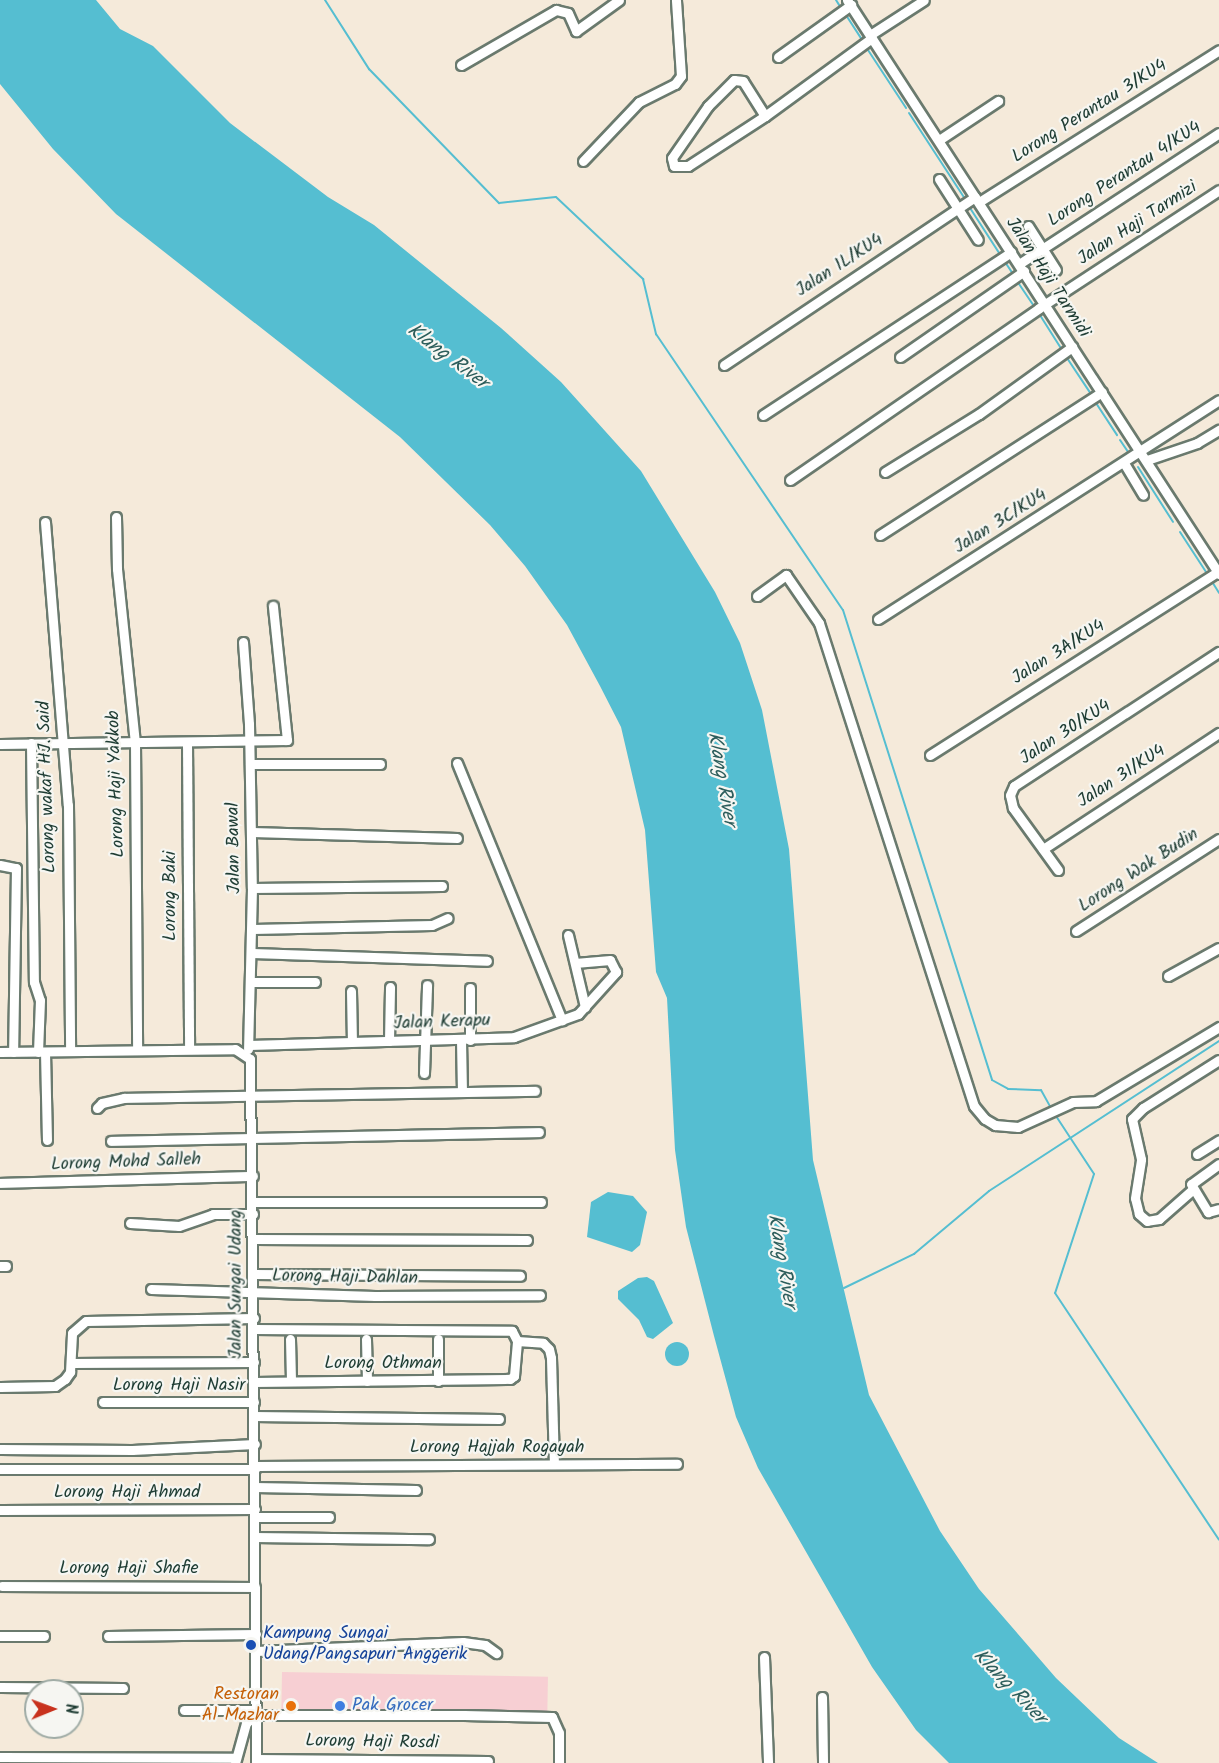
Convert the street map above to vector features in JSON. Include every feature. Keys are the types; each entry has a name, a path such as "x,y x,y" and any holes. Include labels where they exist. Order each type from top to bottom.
{"street":[{"path":"461,65 556,10 568,14 576,31 619,0"},
{"path":"583,161 639,102 675,84 681,76 676,0"},
{"path":"765,116 743,81 734,80 703,114 672,159 674,166 688,166 765,116 924,0"},
{"path":"778,57 849,3"},
{"name":"Jalan Haji Tarmidi","path":"849,3 1045,305 1070,348 1146,460 1215,574"},
{"name":"Lorong Perantau 3/KU4","path":"977,200 1219,50"},
{"path":"939,140 998,101"},
{"name":"Lorong Perantau 4/KU4","path":"900,357 1021,268 1041,248 1219,133"},
{"path":"939,179 978,240"},
{"name":"Jalan Haji Tarmizi","path":"790,480 1045,305 1219,190"},
{"name":"Jalan 1L/KU4","path":"724,365 959,208 977,200"},
{"path":"1028,226 1056,270"},
{"path":"763,415 1011,252"},
{"path":"885,472 979,414 1070,348"},
{"path":"880,535 1102,392"},
{"name":"Jalan 3C/KU4","path":"878,619 1219,400"},
{"path":"1146,460 1197,443 1219,430"},
{"path":"1124,463 1143,495"},
{"name":"Lorong Haji Yakkob","path":"116,518 117,569 135,742 137,1050"},
{"name":"Lorong wakaf HJ. Said","path":"45,522 64,743 70,1051"},
{"path":"757,596 786,574 819,623 974,1106 995,1125 1018,1127 1062,1106 1096,1101 1118,1091 1219,1027"},
{"name":"Jalan 3A/KU4","path":"930,755 1215,574"},
{"path":"0,743 187,743 287,740 273,606"},
{"name":"Jalan Bawal","path":"243,642 252,832 253,982 248,1049"},
{"name":"Jalan 30/KU4","path":"1058,870 1010,802 1014,786 1219,652"},
{"name":"Jalan 31/KU4","path":"1042,849 1219,733"},
{"path":"31,743 34,987 40,1000 47,1140"},
{"name":"Lorong Baki","path":"187,743 189,1049"},
{"path":"457,763 559,1022"},
{"path":"249,764 380,764"},
{"path":"252,832 456,838"},
{"name":"Lorong Wak Budin","path":"1076,931 1219,839"},
{"path":"0,865 12,865 16,871 13,1052"},
{"path":"16,871 32,877"},
{"path":"252,888 442,886"},
{"path":"252,929 432,925 448,918"},
{"path":"568,934 585,1007"},
{"path":"1168,976 1219,948"},
{"path":"252,953 487,962"},
{"name":"Jalan Kerapu","path":"248,1049 352,1041 466,1040 514,1037 534,1032 559,1022 585,1007 615,976 616,966 610,960 575,963"},
{"path":"253,982 315,982"},
{"path":"424,1073 427,985"},
{"path":"389,1041 390,987"},
{"path":"462,1092 470,988"},
{"path":"351,991 352,1041"},
{"path":"0,1052 248,1049"},
{"name":"Jalan Sungai Udang","path":"248,1049 252,1065 253,1141 256,1761"},
{"path":"1219,1060 1143,1108 1132,1119 1141,1158 1135,1198 1139,1214 1147,1221 1159,1218 1219,1164"},
{"path":"97,1108 102,1103 124,1098 535,1091"},
{"path":"111,1141 253,1141 539,1132"},
{"path":"1197,1154 1219,1140"},
{"name":"Lorong Mohd Salleh","path":"0,1183 253,1176"},
{"path":"1191,1187 1208,1212 1219,1209"},
{"path":"253,1202 541,1202"},
{"path":"130,1223 179,1226 202,1221 213,1214 253,1214"},
{"path":"253,1239 527,1240"},
{"path":"253,1274 520,1276"},
{"name":"Lorong Haji Dahlan","path":"151,1289 254,1293 540,1294"},
{"path":"0,1387 55,1386 70,1372 72,1333 86,1321 254,1318"},
{"path":"254,1329 512,1330 518,1341 538,1342 549,1349 554,1464"},
{"path":"290,1339 291,1381"},
{"path":"366,1339 367,1381"},
{"path":"438,1339 438,1381"},
{"name":"Lorong Othman","path":"254,1382 438,1381 512,1378 518,1341"},
{"path":"71,1363 254,1362"},
{"name":"Lorong Haji Nasir","path":"104,1402 254,1402"},
{"path":"254,1416 499,1419"},
{"path":"0,1449 132,1450 255,1444"},
{"name":"Lorong Hajjah Rogayah","path":"255,1468 677,1464"},
{"path":"0,1469 255,1468"},
{"path":"255,1487 416,1490"},
{"name":"Lorong Haji Ahmad","path":"0,1510 255,1513 329,1517"},
{"path":"255,1537 429,1539"},
{"name":"Lorong Haji Shafie","path":"2,1586 255,1587"},
{"path":"108,1636 256,1634"},
{"path":"0,1636 44,1636"},
{"path":"256,1651 463,1642 484,1645 496,1653"},
{"path":"764,1657 768,1763"},
{"path":"0,1687 123,1688"},
{"path":"822,1697 823,1763"},
{"path":"184,1710 548,1715 556,1720 559,1732 559,1763"},
{"path":"0,1757 236,1761 246,1723 256,1712"},
{"name":"Lorong Haji Rosdi","path":"256,1761 488,1761"}],"shaded area":[{"path":"282,1672 548,1677 547,1718 281,1713"}],"water":[{"name":"Klang River","path":"0,0 96,0 120,29 153,46 230,123 328,197 374,225 501,328 561,382 641,471 715,592 740,643 762,710 789,849 813,1160 869,1395 940,1531 979,1589 1056,1678 1119,1738 1158,1763 949,1763 916,1730 872,1667 758,1468 736,1417 686,1227 675,1150 667,998 656,972 645,830 621,727 600,686 567,625 525,566 490,525 400,437 116,214 53,149 0,84"},
{"path":"608,1192 633,1196 647,1212 640,1245 632,1252 587,1237 591,1202"},
{"path":"647,1277 654,1281 673,1323 653,1339 647,1337 639,1320 618,1299 618,1291 638,1278"},
{"path":"677,1342 682,1343 688,1349 688,1359 682,1365 677,1366 672,1365 666,1359 665,1354 666,1349 672,1343"}],"waterway":[{"path":"325,0 369,69 499,203 556,197 643,279 656,334 843,610 992,1080 1008,1089 1041,1090 1051,1108"},
{"path":"836,0 841,8"},
{"path":"844,12 863,41"},
{"path":"866,47 906,108"},
{"path":"909,113 965,199"},
{"path":"970,208 1001,256"},
{"path":"1005,262 1013,274"},
{"path":"1017,281 1035,308"},
{"path":"1038,312 1062,350"},
{"path":"1065,355 1091,394"},
{"path":"1094,400 1117,435"},
{"path":"1120,440 1130,455"},
{"path":"1138,467 1173,522"},
{"path":"1180,532 1208,575"},
{"path":"1211,580 1219,593"},
{"path":"844,1288 914,1254 989,1191 1219,1041"},
{"path":"1054,1113 1094,1174 1055,1293 1219,1540"}],"place":[{"name":"Kampung Sungai Udang/Pangsapuri Anggerik","path":"251,1645"},
{"name":"Restoran Al Mazhar","path":"291,1706"},
{"name":"Pak Grocer","path":"340,1706"}]}
